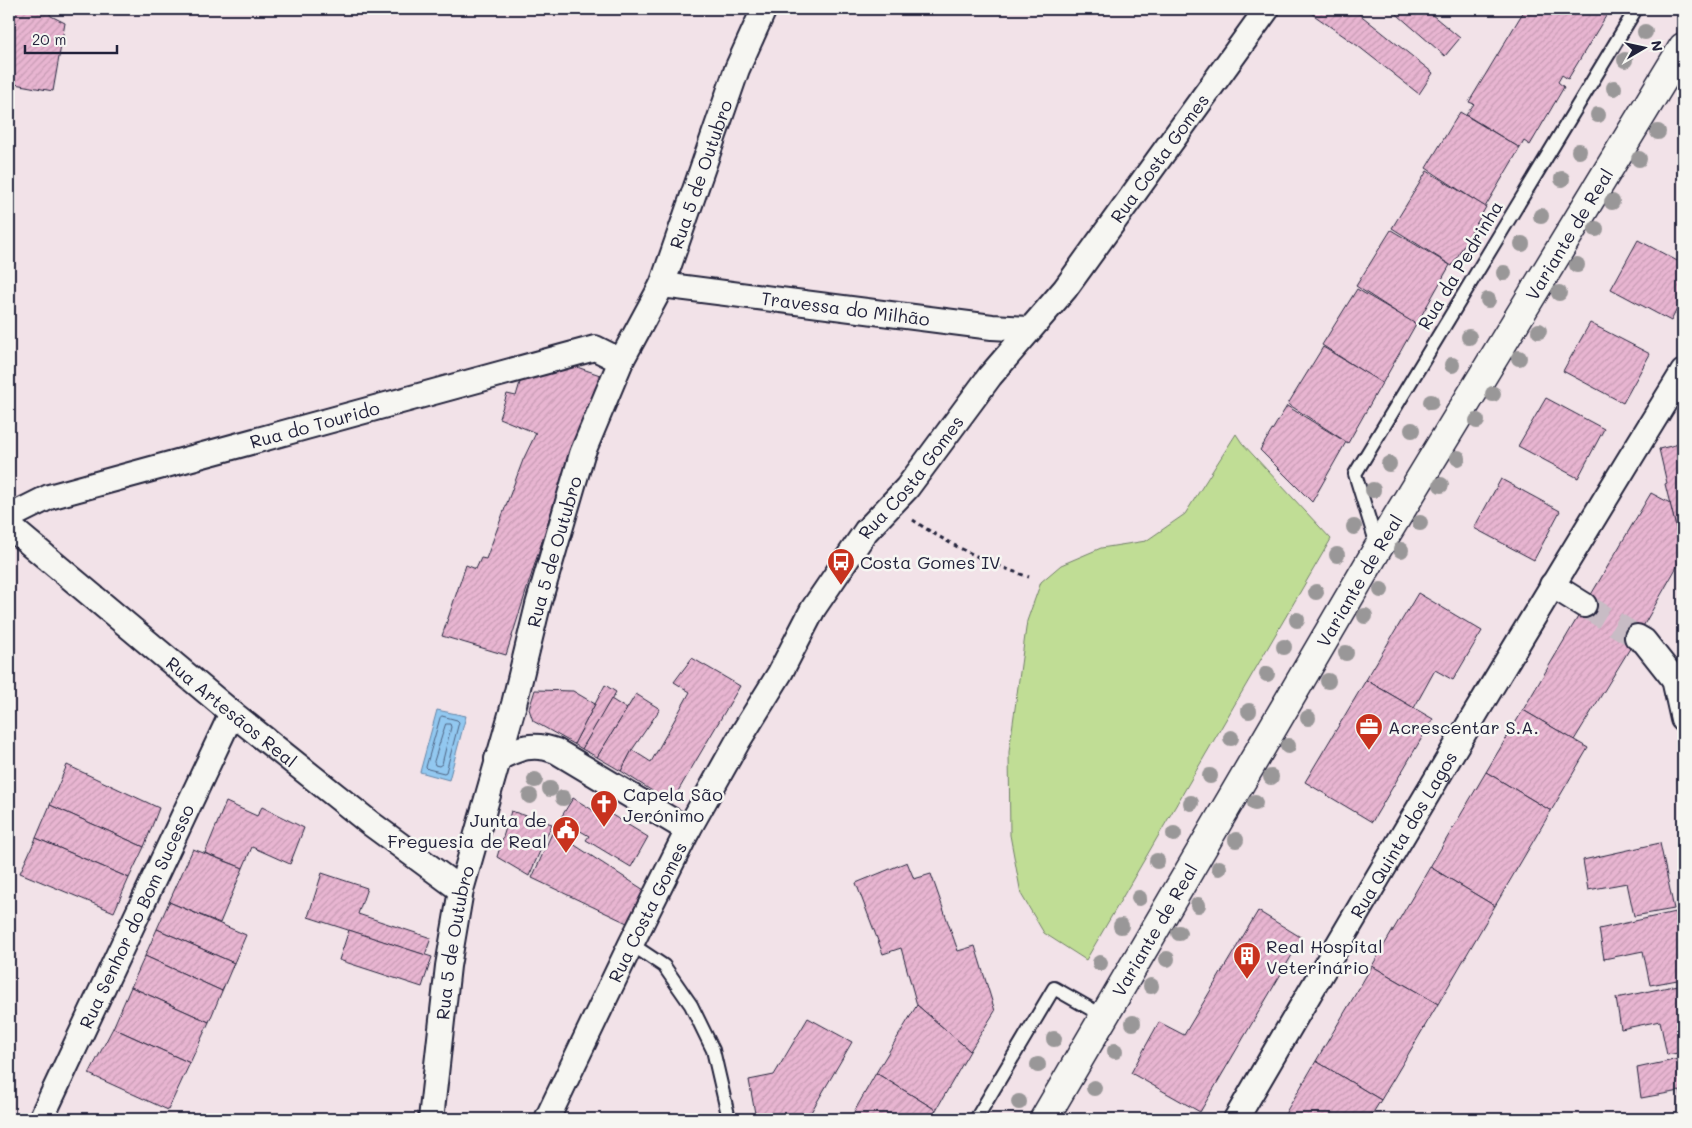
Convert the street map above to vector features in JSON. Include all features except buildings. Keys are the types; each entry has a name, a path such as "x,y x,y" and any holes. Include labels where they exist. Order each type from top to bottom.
{"main road":[{"name":"Variante de Real","path":"1044,1119 1378,548 1683,47"}],"street":[{"name":"Rua 5 de Outubro","path":"431,1119 448,966 461,890 514,704 538,605 582,454 621,361 662,285 737,69 764,9"},
{"name":"Rua Costa Gomes","path":"547,1119 688,830 738,741 780,673 813,609 866,531 907,488 990,376 1065,289 1267,9"},
{"name":"Travessa do Milhão","path":"662,285 992,327 1029,329"},
{"name":"Rua do Tourido","path":"9,517 49,497 595,348 621,361"},
{"name":"Rua Quinta dos Lagos","path":"1236,1119 1552,585 1683,372"},
{"name":"Rua Artesãos Real","path":"9,526 232,713 370,822 461,890"},
{"path":"1552,585 1584,605"},
{"path":"1637,637 1644,641 1674,679 1683,719"},
{"name":"Rua Senhor do Bom Sucesso","path":"41,1119 232,713"},
{"path":"497,759 520,748 544,746 556,751 688,830"}],"lane":[{"name":"Rua da Pedrinha","path":"1378,548 1354,474 1636,9"},
{"path":"631,944 664,966 691,1005 713,1050 729,1119"},
{"path":"976,1119 1054,988 1105,1017"}],"path":[{"path":"909,518 946,541 996,566 1029,578"}],"green space":[{"path":"1236,434 1242,443 1331,539 1086,960 1044,933 1021,894 1010,835 1009,752 1027,621 1041,582 1061,565 1101,548 1146,541 1185,514"}],"water":[{"path":"437,710 466,716 449,780 420,772"}],"tunnel":[{"path":"1584,605 1637,637"}],"place":[{"name":"Costa Gomes IV","path":"841,586"},
{"name":"Acrescentar S.A.","path":"1369,751"},
{"name":"Capela São Jerónimo","path":"604,828"},
{"name":"Junta de Freguesia de Real","path":"566,854"},
{"name":"Real Hospital Veterinário","path":"1247,980"}]}
